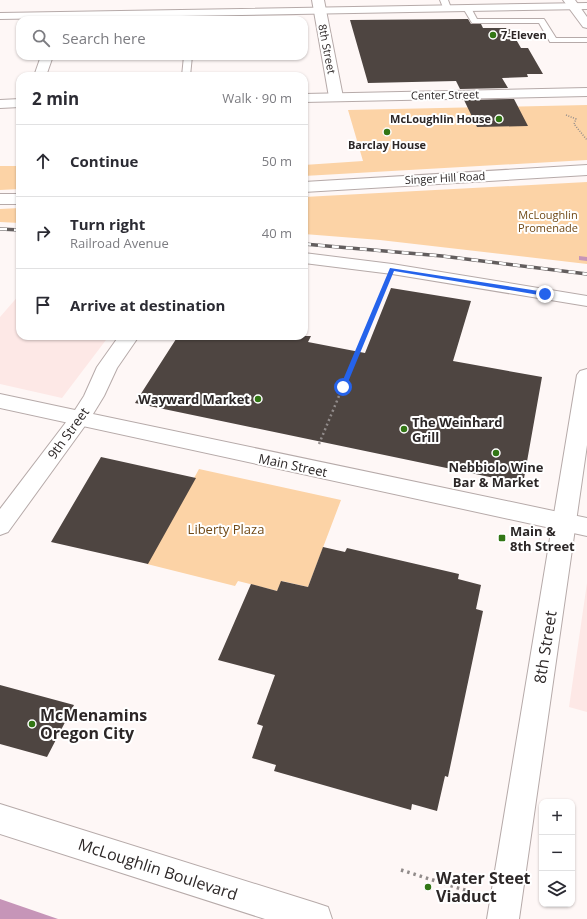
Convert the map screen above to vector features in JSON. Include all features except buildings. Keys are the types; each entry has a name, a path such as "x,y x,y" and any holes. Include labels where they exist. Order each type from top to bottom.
{"main road":[{"path":"0,16 319,5 445,4 467,8 571,3 587,6"},
{"path":"571,3 587,24"},
{"name":"8th Street","path":"319,5 336,97"},
{"path":"41,72 46,60"},
{"name":"Center Street","path":"308,98 587,92"},
{"path":"0,104 16,104"},
{"name":"Singer Hill Road","path":"308,186 587,170"},
{"path":"0,199 16,199"},
{"path":"308,258 392,269 587,301"},
{"name":"9th Street","path":"0,526 80,418 94,396 107,367 126,340"},
{"name":"8th Street","path":"503,919 576,524 587,375"},
{"name":"Main Street","path":"0,401 576,524"},
{"name":"McLoughlin Boulevard","path":"0,819 316,919"}],"lane":[{"path":"467,8 475,21 541,21 553,40 587,40"},
{"path":"186,72 188,60"}],"path":[{"path":"562,110 567,115 576,119 574,124 587,140"},
{"path":"309,468 392,269"},
{"path":"401,870 443,883"}],"shaded area":[{"path":"16,299 16,340 106,340 62,398 0,384 0,317"},
{"path":"587,583 587,712 569,707"},
{"path":"0,897 71,919 0,919"}],"green space":[{"path":"587,105 587,160 308,176 308,165 363,161 348,110"},
{"path":"0,166 16,166 16,189 0,190"},
{"name":"McLoughlin Promenade","path":"587,182 587,264 380,240 308,234 308,197"},
{"path":"16,208 16,223 0,222 0,209"},
{"name":"Liberty Plaza","path":"199,469 341,500 308,587 282,581 277,591 238,581 235,586 147,564"}],"pier":[{"path":"0,895 72,917 73,919 58,919 0,899"}],"waterway":[{"path":"582,258 587,259"}],"railway":[{"path":"0,229 16,230"},
{"path":"308,244 442,256 587,274"}],"place":[{"name":"7-Eleven","path":"493,35"},
{"name":"McLoughlin House","path":"499,119"},
{"name":"Barclay House","path":"387,132"},
{"name":"Wayward Market","path":"258,399"},
{"name":"The Weinhard Grill","path":"404,429"},
{"name":"Nebbiolo Wine Bar & Market","path":"496,453"},
{"name":"Main & 8th Street","path":"502,538"},
{"name":"McMenamins Oregon City","path":"32,724"},
{"name":"Water Steet Viaduct","path":"428,887"}],"route":[{"path":"343,387 392,269 545,294"}]}
